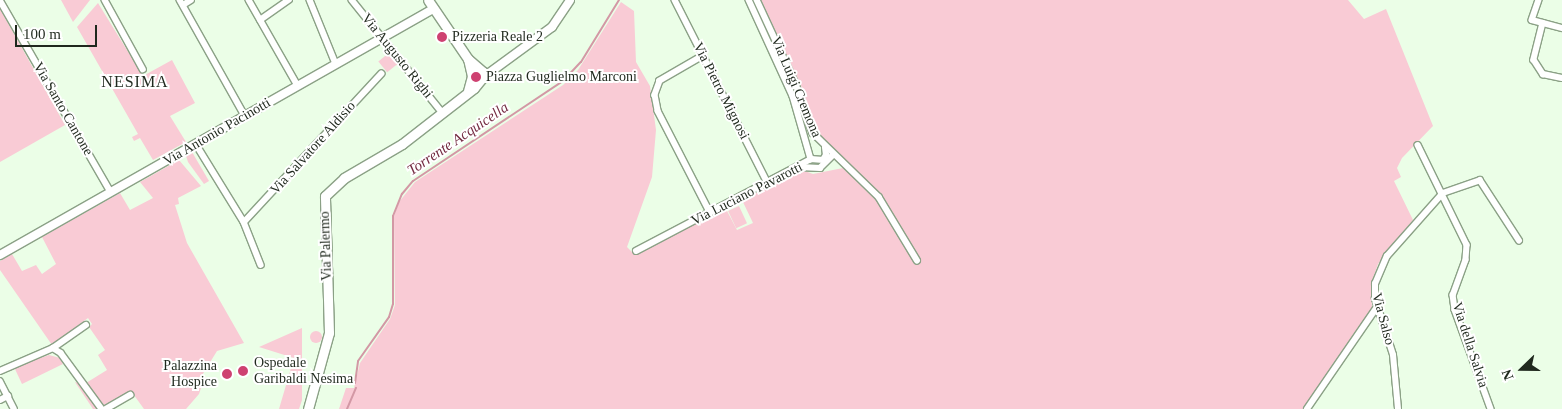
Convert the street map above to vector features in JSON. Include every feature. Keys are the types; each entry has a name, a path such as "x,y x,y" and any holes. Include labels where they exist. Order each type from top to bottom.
{"main road":[{"path":"428,0 477,75 500,67 557,23 570,0"},
{"name":"Via Antonio Pacinotti","path":"0,255 434,8"},
{"name":"Via Palermo","path":"308,409 330,333 325,196 340,181 402,144 466,94 477,75"}],"street":[{"name":"Via Santo Cantone","path":"0,0 111,192"},
{"path":"105,0 143,70"},
{"path":"191,0 182,2 245,116"},
{"path":"249,0 298,86"},
{"path":"260,20 289,0"},
{"path":"310,0 336,64"},
{"name":"Via Augusto Righi","path":"352,0 442,112"},
{"name":"Via Pietro Mignosi","path":"675,0 768,183"},
{"name":"Via Luciano Pavarotti","path":"636,251 800,167 811,159 793,96 749,0"},
{"name":"Via Luigi Cremona","path":"757,0 796,84 813,133 824,148 879,197 918,260"},
{"path":"1539,0 1532,20 1562,28"},
{"path":"1543,23 1534,60 1543,74 1562,78"},
{"path":"703,56 660,81 655,95 658,111 710,212"},
{"name":"Via Salvatore Aldisio","path":"244,222 381,74"},
{"path":"196,144 244,222 261,265"},
{"name":"Via della Salvia","path":"1418,145 1467,245 1466,260 1453,296 1455,310 1491,409"},
{"path":"811,159 823,160 826,155 824,148"},
{"path":"800,167 820,168 832,155"},
{"path":"1443,193 1480,180 1519,240"},
{"name":"Via Salso","path":"1398,409 1393,355 1377,307 1375,284 1383,263 1443,193"},
{"path":"1307,409 1377,307"},
{"path":"0,372 53,348 86,325"},
{"path":"53,348 61,353 102,409"},
{"path":"0,381 14,409"},
{"path":"106,409 130,395"},
{"path":"0,400 8,396"}],"shaded area":[{"path":"61,0 90,0 73,22"},
{"path":"761,0 1348,0 1364,19 1386,9 1433,126 1402,158 1397,168 1401,177 1394,181 1413,220 1378,264 1371,284 1372,308 1304,409 339,409 346,388 354,388 360,363 390,319 395,305 394,216 399,202 415,182 563,85 578,70 621,2 634,11 636,62 650,86 656,130 652,177 627,247 634,254 726,209 737,230 753,223 742,200 802,170 813,174 843,168 850,174 855,170 815,131 802,88"},
{"path":"98,3 143,76 172,60 195,103 170,116 186,142 153,160 140,138 134,141 132,137 138,134 77,27"},
{"path":"0,9 65,125 0,162"},
{"path":"390,52 399,63 387,72 378,61"},
{"path":"192,152 209,181 204,184 188,162 186,156"},
{"path":"179,160 201,186 178,198 179,204 175,205 187,243 244,343 217,351 201,377 204,379 199,394 186,409 144,409 131,391 104,405 86,383 107,370 98,355 105,350 89,327 92,324 88,318 52,345 0,270 0,261 12,254 22,271 36,265 42,274 56,264 42,237 120,193 130,210 153,198 140,182"},
{"path":"739,206 747,223 736,228 728,211"},
{"path":"302,328 302,400 299,409 279,409 294,358 259,347"},
{"path":"316,331 322,337 316,343 310,337"},
{"path":"49,355 60,358 63,364 22,384 14,367"},
{"path":"75,382 82,384 99,409 93,409"}],"waterway":[{"name":"Torrente Acquicella","path":"355,383 358,361 389,317 393,304 393,216 402,194 413,181 563,81 581,62 619,0"},
{"name":"Torrente Acquicella","path":"347,409 356,388"}],"place":[{"name":"Pizzeria Reale 2","path":"442,37"},
{"name":"Piazza Guglielmo Marconi","path":"476,77"},
{"name":"Ospedale Garibaldi Nesima","path":"243,371"},
{"name":"Palazzina Hospice","path":"227,374"}],"district":[{"name":"NESIMA","path":"135,82"}]}
